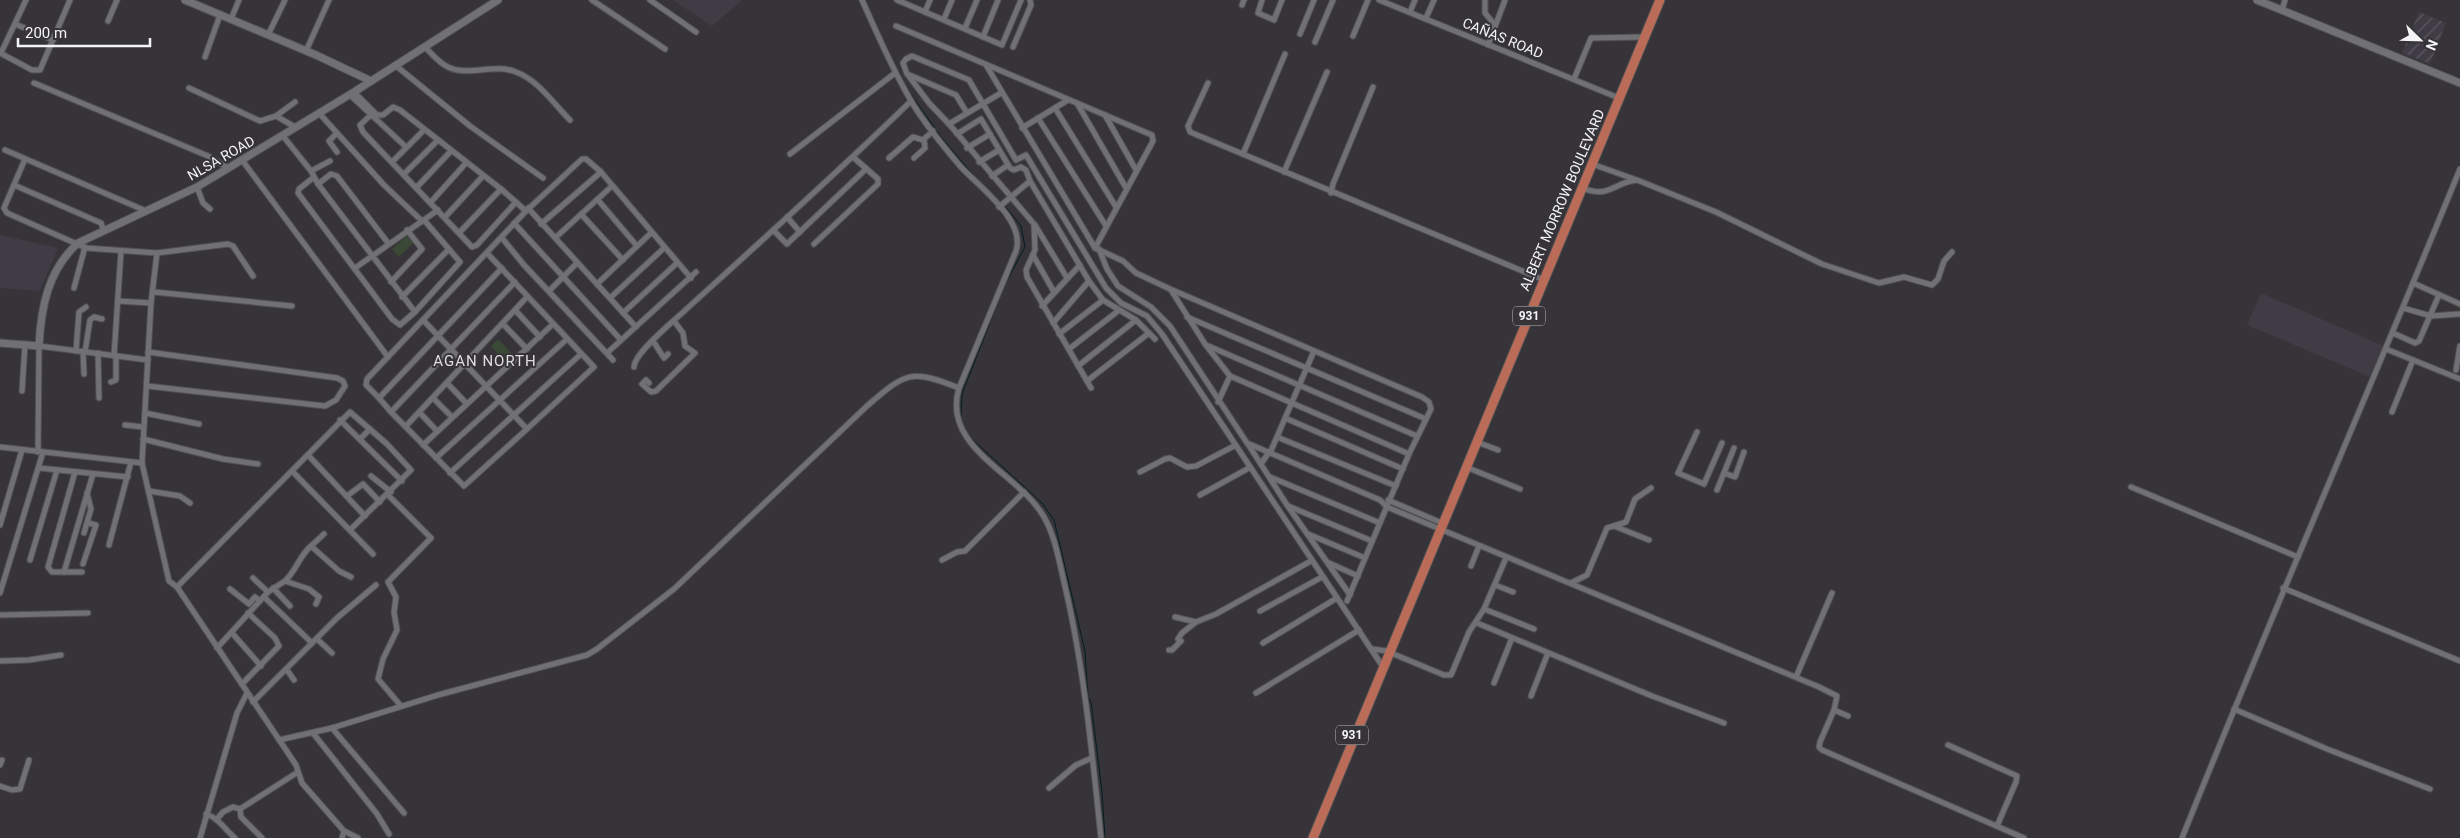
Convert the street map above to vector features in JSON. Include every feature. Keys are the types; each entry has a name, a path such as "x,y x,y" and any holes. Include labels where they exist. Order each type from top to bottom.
{"highway":[{"name":"ALBERT MORROW BOULEVARD","path":"1313,838 1660,0"},
{"name":"ALBERT MORROW BOULEVARD","path":"1308,838 1381,664 1389,652"}],"main road":[{"path":"185,0 196,2 220,15 371,81"},
{"name":"NLSA ROAD","path":"39,346 43,305 51,279 63,258 104,231 197,187 352,94 498,0"},
{"path":"2257,0 2271,3 2282,10 2460,83"},
{"path":"0,343 39,346"}],"street":[{"path":"26,0 1,53 38,71 41,68 70,0"},
{"path":"108,20 117,0"},
{"path":"231,19 240,0"},
{"path":"268,35 284,0"},
{"path":"306,51 329,0"},
{"path":"592,0 665,49"},
{"path":"650,0 696,32"},
{"path":"862,0 895,73 911,101 960,166 1000,206 1014,226 1018,244 959,388 956,398 956,412 964,436 1024,492 1036,505 1049,525 1074,623 1101,838"},
{"path":"897,0 909,2 925,12 1002,45 1022,0 1029,1 1031,5 1013,47"},
{"path":"925,12 930,0"},
{"path":"944,19 952,0"},
{"path":"965,28 977,0"},
{"path":"983,36 998,0"},
{"path":"1262,0 1258,14 1274,20 1282,0"},
{"path":"1300,34 1314,0"},
{"path":"1315,42 1332,0"},
{"path":"1352,36 1368,0"},
{"name":"CAÑAS ROAD","path":"1379,0 1619,98"},
{"path":"1394,6 1397,0"},
{"path":"1410,12 1415,0"},
{"path":"1426,18 1434,0"},
{"path":"1485,0 1485,13 1495,25"},
{"path":"1488,45 1505,0"},
{"path":"2282,10 2285,0"},
{"path":"205,57 220,15"},
{"path":"15,24 53,40"},
{"path":"896,26 1153,136 1153,141 1106,226 1097,248"},
{"path":"1574,79 1591,38 1645,37"},
{"path":"425,47 443,64 454,70 495,68 517,72 532,81 570,120"},
{"path":"1243,154 1285,54"},
{"path":"1067,278 1034,224 1012,195 979,162 907,74 904,62 908,57 912,56 969,80 1016,160 1026,155 1106,288 1122,303 1136,309 1152,321 1381,664"},
{"path":"986,65 1022,128 1097,248 1107,270 1118,286 1151,307 1170,326 1218,402 1350,595"},
{"path":"395,66 470,126 543,178"},
{"path":"1284,172 1327,72"},
{"path":"790,154 895,73"},
{"path":"907,74 956,96 967,113"},
{"path":"1208,82 1188,129 1332,193 1544,280"},
{"path":"34,83 208,156 228,168"},
{"path":"1332,193 1333,184 1373,87"},
{"path":"189,88 260,121 276,116 295,102"},
{"path":"949,124 1001,93"},
{"path":"352,94 406,147"},
{"path":"1022,128 1068,100"},
{"path":"636,365 653,341 674,320 853,158 911,101"},
{"path":"1077,103 1126,188"},
{"path":"372,114 380,116 391,108 396,108 501,189 542,224 636,327"},
{"path":"1055,108 1116,208"},
{"path":"319,113 384,185 423,220 460,261 460,264 407,320 397,324 298,193 299,189 312,174 330,161"},
{"path":"372,114 360,125 361,129 471,246 476,247 516,202"},
{"path":"1105,114 1136,170"},
{"path":"276,116 295,127"},
{"path":"957,134 980,117 1008,165 1013,170 1024,168 1089,281 1103,300 1118,311 1136,320 1155,339"},
{"path":"1038,118 1106,226"},
{"path":"392,162 424,130"},
{"path":"923,140 934,131"},
{"path":"336,133 329,141 337,152"},
{"path":"967,148 990,134"},
{"path":"282,136 415,312"},
{"path":"889,158 913,138 923,140"},
{"path":"404,174 438,140"},
{"path":"914,158 925,148 923,140"},
{"path":"5,150 146,211"},
{"path":"979,162 999,150"},
{"path":"416,188 451,151"},
{"path":"814,244 878,184 878,179 853,158"},
{"path":"25,159 4,208 5,211 82,245 121,251 157,253 228,244 233,246 253,276"},
{"path":"594,368 467,485 462,485 450,473 378,398 366,382 514,223 582,159 588,159 601,172 691,278"},
{"path":"242,160 388,357"},
{"path":"431,202 466,163"},
{"path":"1592,164 1716,212 1822,264 1879,283 1904,277 1932,285 1938,279 1944,261 1952,252"},
{"path":"992,176 1008,165"},
{"path":"773,230 787,244 866,169"},
{"path":"2182,838 2283,588 2393,333 2460,169"},
{"path":"542,224 601,172"},
{"path":"318,184 331,174 337,176 388,243"},
{"path":"445,217 483,176"},
{"path":"1582,188 1592,191 1610,191 1637,180"},
{"path":"1000,206 1030,181"},
{"path":"14,185 101,223 104,231"},
{"path":"555,238 612,186"},
{"path":"197,187 203,203 210,208"},
{"path":"459,233 501,189"},
{"path":"598,200 637,246"},
{"path":"355,268 388,243 438,210"},
{"path":"581,214 622,260"},
{"path":"787,217 800,232"},
{"path":"514,223 622,340"},
{"path":"1034,224 1035,241 1033,255 1026,270 1026,275 1042,306 1092,388"},
{"path":"391,282 421,251 420,245 407,230"},
{"path":"597,284 651,233"},
{"path":"502,238 613,360"},
{"path":"1035,241 1043,238"},
{"path":"74,288 82,245"},
{"path":"610,298 664,248"},
{"path":"1097,248 1122,261 1136,273 1170,289 1426,399 1431,408 1409,454 1347,601"},
{"path":"402,297 449,249"},
{"path":"111,382 116,380 115,356 121,251"},
{"path":"157,253 154,292 151,303 142,463 169,581 177,587 216,648 280,740 296,765 302,783 344,831 358,838"},
{"path":"487,253 594,368 600,372"},
{"path":"1033,255 1054,292"},
{"path":"549,291 577,263"},
{"path":"623,314 677,263"},
{"path":"1042,306 1080,265"},
{"path":"378,398 502,268"},
{"path":"607,353 696,272"},
{"path":"1053,322 1089,281"},
{"path":"391,412 514,282"},
{"path":"2413,283 2460,304"},
{"path":"1170,289 1205,344 1230,376 1409,454"},
{"path":"154,292 292,306"},
{"path":"2393,333 2418,342 2422,339 2439,295"},
{"path":"406,426 528,297"},
{"path":"1059,334 1103,300"},
{"path":"118,301 151,303"},
{"path":"2403,308 2431,316 2460,315 2452,301"},
{"path":"76,351 80,312 86,307"},
{"path":"515,310 540,337"},
{"path":"1069,349 1118,311"},
{"path":"1187,316 1426,419"},
{"path":"84,374 84,352 90,320 94,317 102,319"},
{"path":"423,320 528,429"},
{"path":"649,383 646,380 642,384 650,392 656,390 695,353 685,346 683,333 674,320"},
{"path":"1078,366 1136,320"},
{"path":"503,324 527,349"},
{"path":"423,445 553,324"},
{"path":"1088,381 1149,334"},
{"path":"436,458 567,339"},
{"path":"653,341 664,358 668,354"},
{"path":"22,391 25,344"},
{"path":"1205,344 1298,386 1417,436"},
{"path":"0,593 39,468 39,346 148,360"},
{"path":"2456,370 2460,346"},
{"path":"2386,349 2460,379"},
{"path":"1261,464 1270,453 1314,351"},
{"path":"147,386 325,406 336,400 345,386 340,379 148,352"},
{"path":"98,353 99,398"},
{"path":"450,473 515,416 581,354"},
{"path":"2392,412 2414,360"},
{"path":"280,740 332,728 401,706 592,652 674,589 867,406 896,382 922,375 959,388"},
{"path":"1218,402 1230,376"},
{"path":"447,382 467,404"},
{"path":"433,398 452,417"},
{"path":"177,587 350,412 411,468 402,481 350,530"},
{"path":"420,412 437,431"},
{"path":"144,413 199,424"},
{"path":"1285,418 1403,469"},
{"path":"340,420 402,481"},
{"path":"125,425 143,427"},
{"path":"360,439 370,429"},
{"path":"1697,432 1678,472 1704,484 1722,443"},
{"path":"1277,436 1396,486"},
{"path":"143,439 223,459 258,464"},
{"path":"1476,442 1498,450"},
{"path":"1247,443 1380,500 1387,507 1441,526"},
{"path":"1140,472 1170,458 1187,467 1196,466 1234,446"},
{"path":"0,447 142,463"},
{"path":"1717,490 1734,448"},
{"path":"0,526 22,450"},
{"path":"1724,473 1735,477 1744,452"},
{"path":"308,455 365,516"},
{"path":"109,545 131,462"},
{"path":"1466,466 1520,489"},
{"path":"39,468 128,478"},
{"path":"1200,495 1249,468"},
{"path":"30,560 57,470"},
{"path":"292,470 373,554"},
{"path":"75,472 48,567 52,572 82,572"},
{"path":"64,572 93,474"},
{"path":"371,476 431,538 388,582 396,597 394,612 397,630 383,659 378,679 401,706"},
{"path":"1270,477 1380,523"},
{"path":"347,496 363,484 380,502"},
{"path":"1280,493 1286,484"},
{"path":"2131,487 2298,557"},
{"path":"1571,583 1587,575 1606,530 1626,522 1637,496 1651,488"},
{"path":"149,491 180,496 190,504"},
{"path":"942,560 957,552 966,551 1024,492"},
{"path":"84,534 91,509 87,493"},
{"path":"1380,500 1390,500 1506,558 1571,583 1836,695 1837,700 1834,710 1820,742 1819,747 1822,750 2024,838"},
{"path":"1287,505 1372,541"},
{"path":"83,564 96,526 88,522"},
{"path":"1613,526 1649,540"},
{"path":"1306,533 1365,558"},
{"path":"216,648 270,590 285,581 293,572 300,558 324,534"},
{"path":"1318,549 1324,540"},
{"path":"311,546 339,571 351,577"},
{"path":"1471,566 1479,546"},
{"path":"1372,648 1389,652 1448,676 1455,670 1468,635 1484,609 1506,558"},
{"path":"1169,650 1172,650 1181,641 1178,639 1182,633 1196,622 1216,614 1311,561"},
{"path":"1327,562 1358,576"},
{"path":"1260,611 1322,577"},
{"path":"253,578 290,606"},
{"path":"285,581 313,592 319,597 316,604"},
{"path":"254,702 351,605 376,585"},
{"path":"1495,585 1513,592"},
{"path":"2283,588 2460,661"},
{"path":"230,589 249,604 255,597 262,599 332,652"},
{"path":"1796,678 1832,593"},
{"path":"1263,643 1337,598"},
{"path":"1484,609 1534,629"},
{"path":"0,615 88,613"},
{"path":"242,684 278,648 279,643 276,638 248,613"},
{"path":"1175,617 1196,622"},
{"path":"1477,623 1724,723"},
{"path":"1256,693 1358,630"},
{"path":"232,633 261,666"},
{"path":"1494,683 1512,638"},
{"path":"1531,696 1548,653"},
{"path":"0,660 28,660 61,655"},
{"path":"286,670 294,680"},
{"path":"200,838 237,713 247,693"},
{"path":"2234,709 2430,790"},
{"path":"1834,710 1848,716"},
{"path":"332,728 404,813"},
{"path":"313,733 377,814 390,834"},
{"path":"1948,745 2016,776 2016,782 1997,826"},
{"path":"1048,788 1076,766 1092,758"},
{"path":"0,786 12,790 20,789 29,760"},
{"path":"217,819 223,812 233,807 240,809 298,772"},
{"path":"240,809 241,817 262,838"},
{"path":"206,814 217,819 223,828 235,838"},
{"path":"342,838 344,831"}],"shaded area":[{"path":"673,0 742,0 712,26"},
{"path":"2419,12 2446,23 2430,64 2402,53"},
{"path":"0,235 58,248 40,291 0,288"},
{"path":"2261,293 2384,346 2370,377 2247,325"}],"green space":[{"path":"407,236 413,243 399,257 392,249"},
{"path":"498,339 511,353 504,360 491,346"}],"waterway":[{"path":"893,62 900,76"},
{"path":"908,90 941,137 974,176"},
{"path":"995,197 1001,203"},
{"path":"961,416 962,394 1005,284 1025,247 1021,226 1004,205"},
{"path":"972,439 1042,503 1054,520 1085,651 1088,697 1091,702 1102,792 1105,838"}],"district":[{"name":"AGAN NORTH","path":"485,361"}]}
